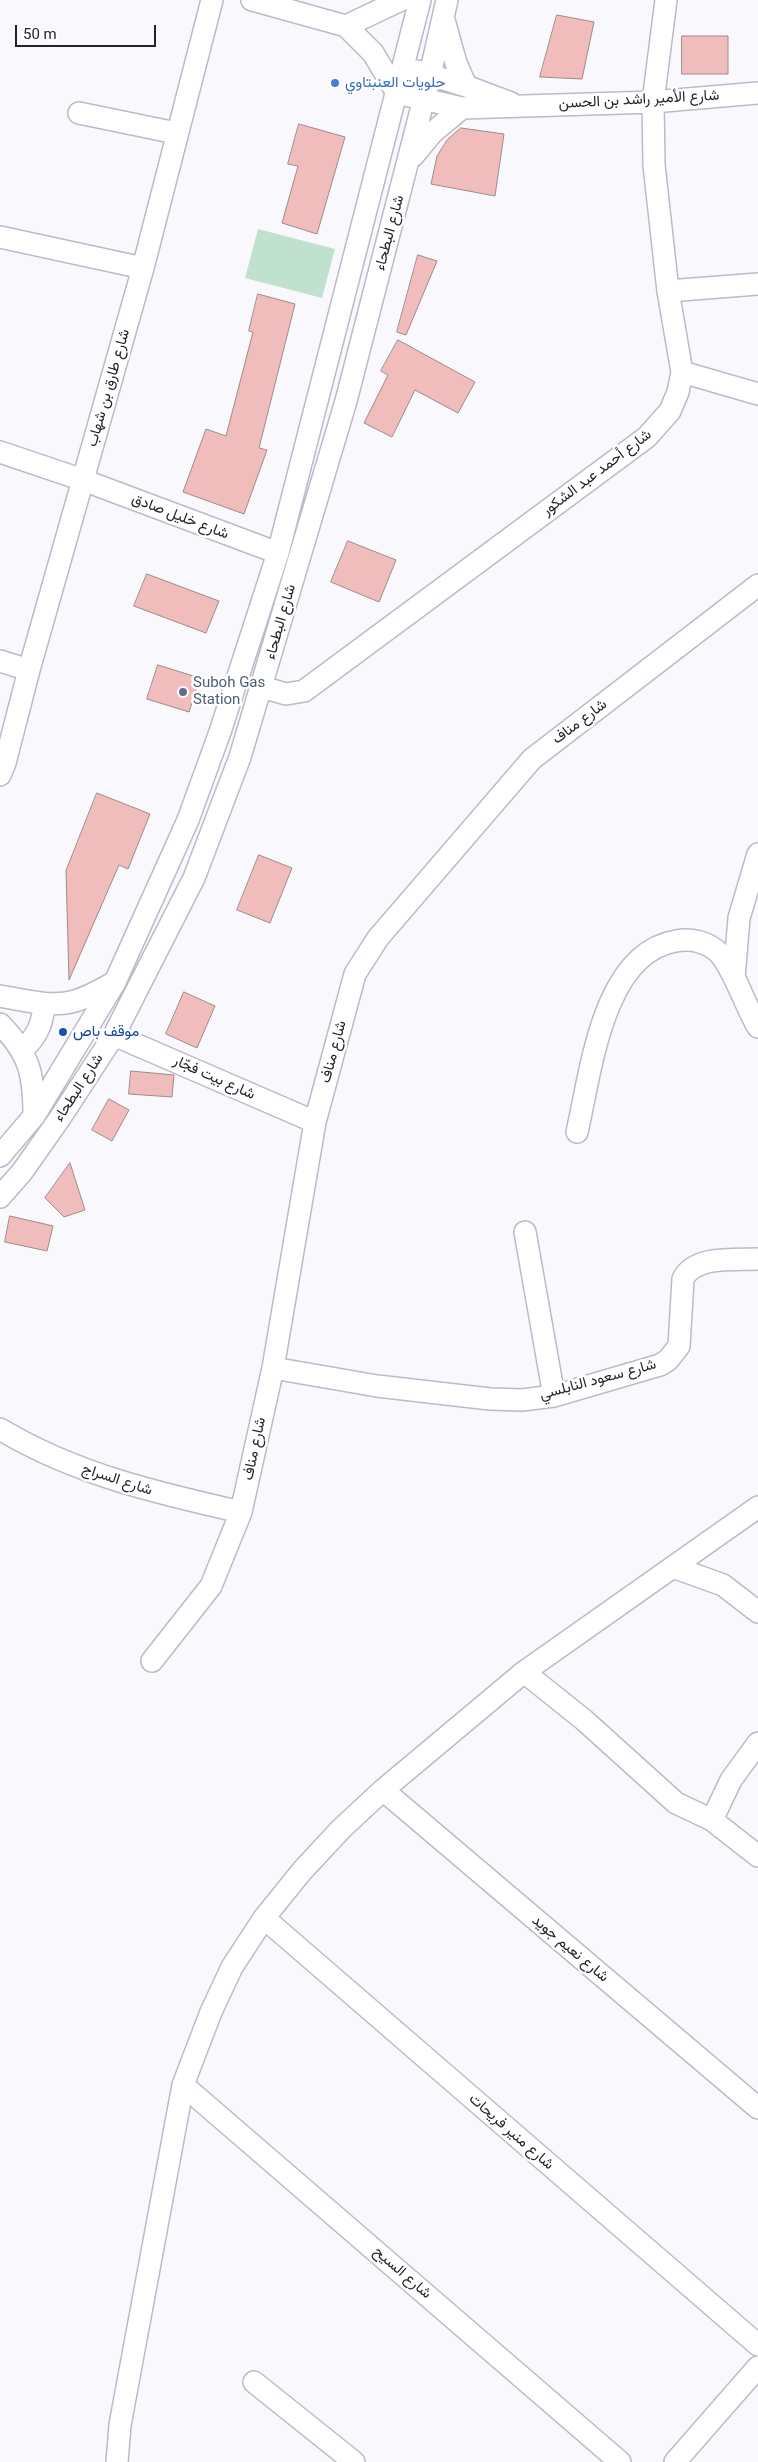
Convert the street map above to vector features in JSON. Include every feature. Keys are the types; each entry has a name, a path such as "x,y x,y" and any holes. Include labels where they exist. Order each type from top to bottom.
{"street":[{"name":"شارع طارق بن شهاب","path":"0,775 5,763 29,670 143,268 176,133 212,0"},
{"path":"252,0 346,26 373,53 397,93"},
{"path":"346,26 401,0"},
{"name":"شارع البطحاء","path":"0,1156 34,1116 115,982 188,820 220,732 278,554 420,0"},
{"name":"شارع أحمد عبد الشكور","path":"262,687 286,694 304,691 647,436 670,411 678,392 682,372 668,291 654,165 653,102 666,0"},
{"path":"445,8 456,63 466,86"},
{"name":"شارع البطحاء","path":"0,1197 22,1172 50,1134 114,1034 194,878 240,757 346,401 424,100 445,8"},
{"name":"شارع الأمير راشد بن الحسن","path":"403,68 466,86 521,106"},
{"name":"شارع الأمير راشد بن الحسن","path":"397,93 462,108 653,102 758,93"},
{"path":"408,162 432,133 462,108"},
{"path":"79,112 176,133"},
{"path":"0,237 143,268"},
{"path":"668,291 758,284"},
{"path":"682,372 758,394"},
{"name":"شارع خليل صادق","path":"0,452 83,480 278,554"},
{"name":"شارع مناف","path":"152,1661 211,1586 241,1512 273,1368 315,1122 355,974 378,938 532,758 758,585"},
{"path":"0,662 29,670"},
{"path":"734,979 739,918 758,854"},
{"path":"577,1132 607,1007 623,978 658,946 669,942 690,940 701,942 718,952 758,1027"},
{"path":"0,996 44,1004 75,1001 115,982"},
{"path":"22,1050 32,1042 38,1030 44,1004"},
{"path":"0,1024 22,1050 29,1066 34,1084 34,1116"},
{"name":"شارع بيت فجّار","path":"114,1034 315,1122"},
{"path":"525,1232 554,1396"},
{"name":"شارع سعود النابلسي","path":"273,1368 377,1386 490,1399 522,1400 554,1396 660,1365 668,1360 679,1346 683,1279 687,1270 695,1264 707,1262 758,1259"},
{"name":"شارع السراج","path":"0,1429 26,1445 73,1466 148,1491 241,1512"},
{"path":"117,2462 120,2425 183,2085 211,2012 232,1967 264,1918 302,1871 341,1829 383,1790 524,1672 758,1507"},
{"path":"673,1567 723,1586 758,1612"},
{"path":"524,1672 584,1720 676,1803 712,1820 758,1856"},
{"path":"712,1820 731,1780 758,1743"},
{"name":"شارع نعيم جويد","path":"383,1790 758,2108"},
{"name":"شارع منير فريحات","path":"264,1918 758,2345"},
{"name":"شارع السيح","path":"183,2085 620,2462"},
{"path":"675,2462 758,2367"},
{"path":"254,2382 354,2462"}],"green space":[{"path":"258,229 335,249 322,298 245,278"}],"building":[{"path":"557,15 594,22 582,79 540,77"},
{"path":"682,36 728,36 728,74 682,74"},
{"path":"299,124 345,137 317,234 282,223 298,166 288,164"},
{"path":"461,128 504,134 495,196 431,184 437,156 447,140"},
{"path":"418,255 437,261 406,335 397,332"},
{"path":"258,294 295,304 259,448 267,450 244,514 183,492 206,429 226,436 253,332 249,331"},
{"path":"398,340 475,382 458,413 415,390 392,437 364,423 388,375 381,371"},
{"path":"348,541 396,560 379,602 331,582"},
{"path":"147,574 219,601 206,633 134,606"},
{"path":"158,665 200,678 189,712 147,699"},
{"path":"97,793 150,814 128,869 119,865 69,980 66,871"},
{"path":"259,855 292,868 270,923 237,910"},
{"path":"184,992 215,1006 197,1048 166,1034"},
{"path":"131,1071 174,1075 172,1097 129,1094"},
{"path":"109,1099 129,1110 112,1141 92,1130"},
{"path":"70,1163 85,1210 64,1217 45,1198"},
{"path":"10,1216 53,1226 47,1251 5,1242"}],"place":[{"name":"حلويات العنبتاوي","path":"335,83"},
{"name":"Suboh Gas Station","path":"183,692"},
{"name":"موقف باص","path":"63,1032"}]}
